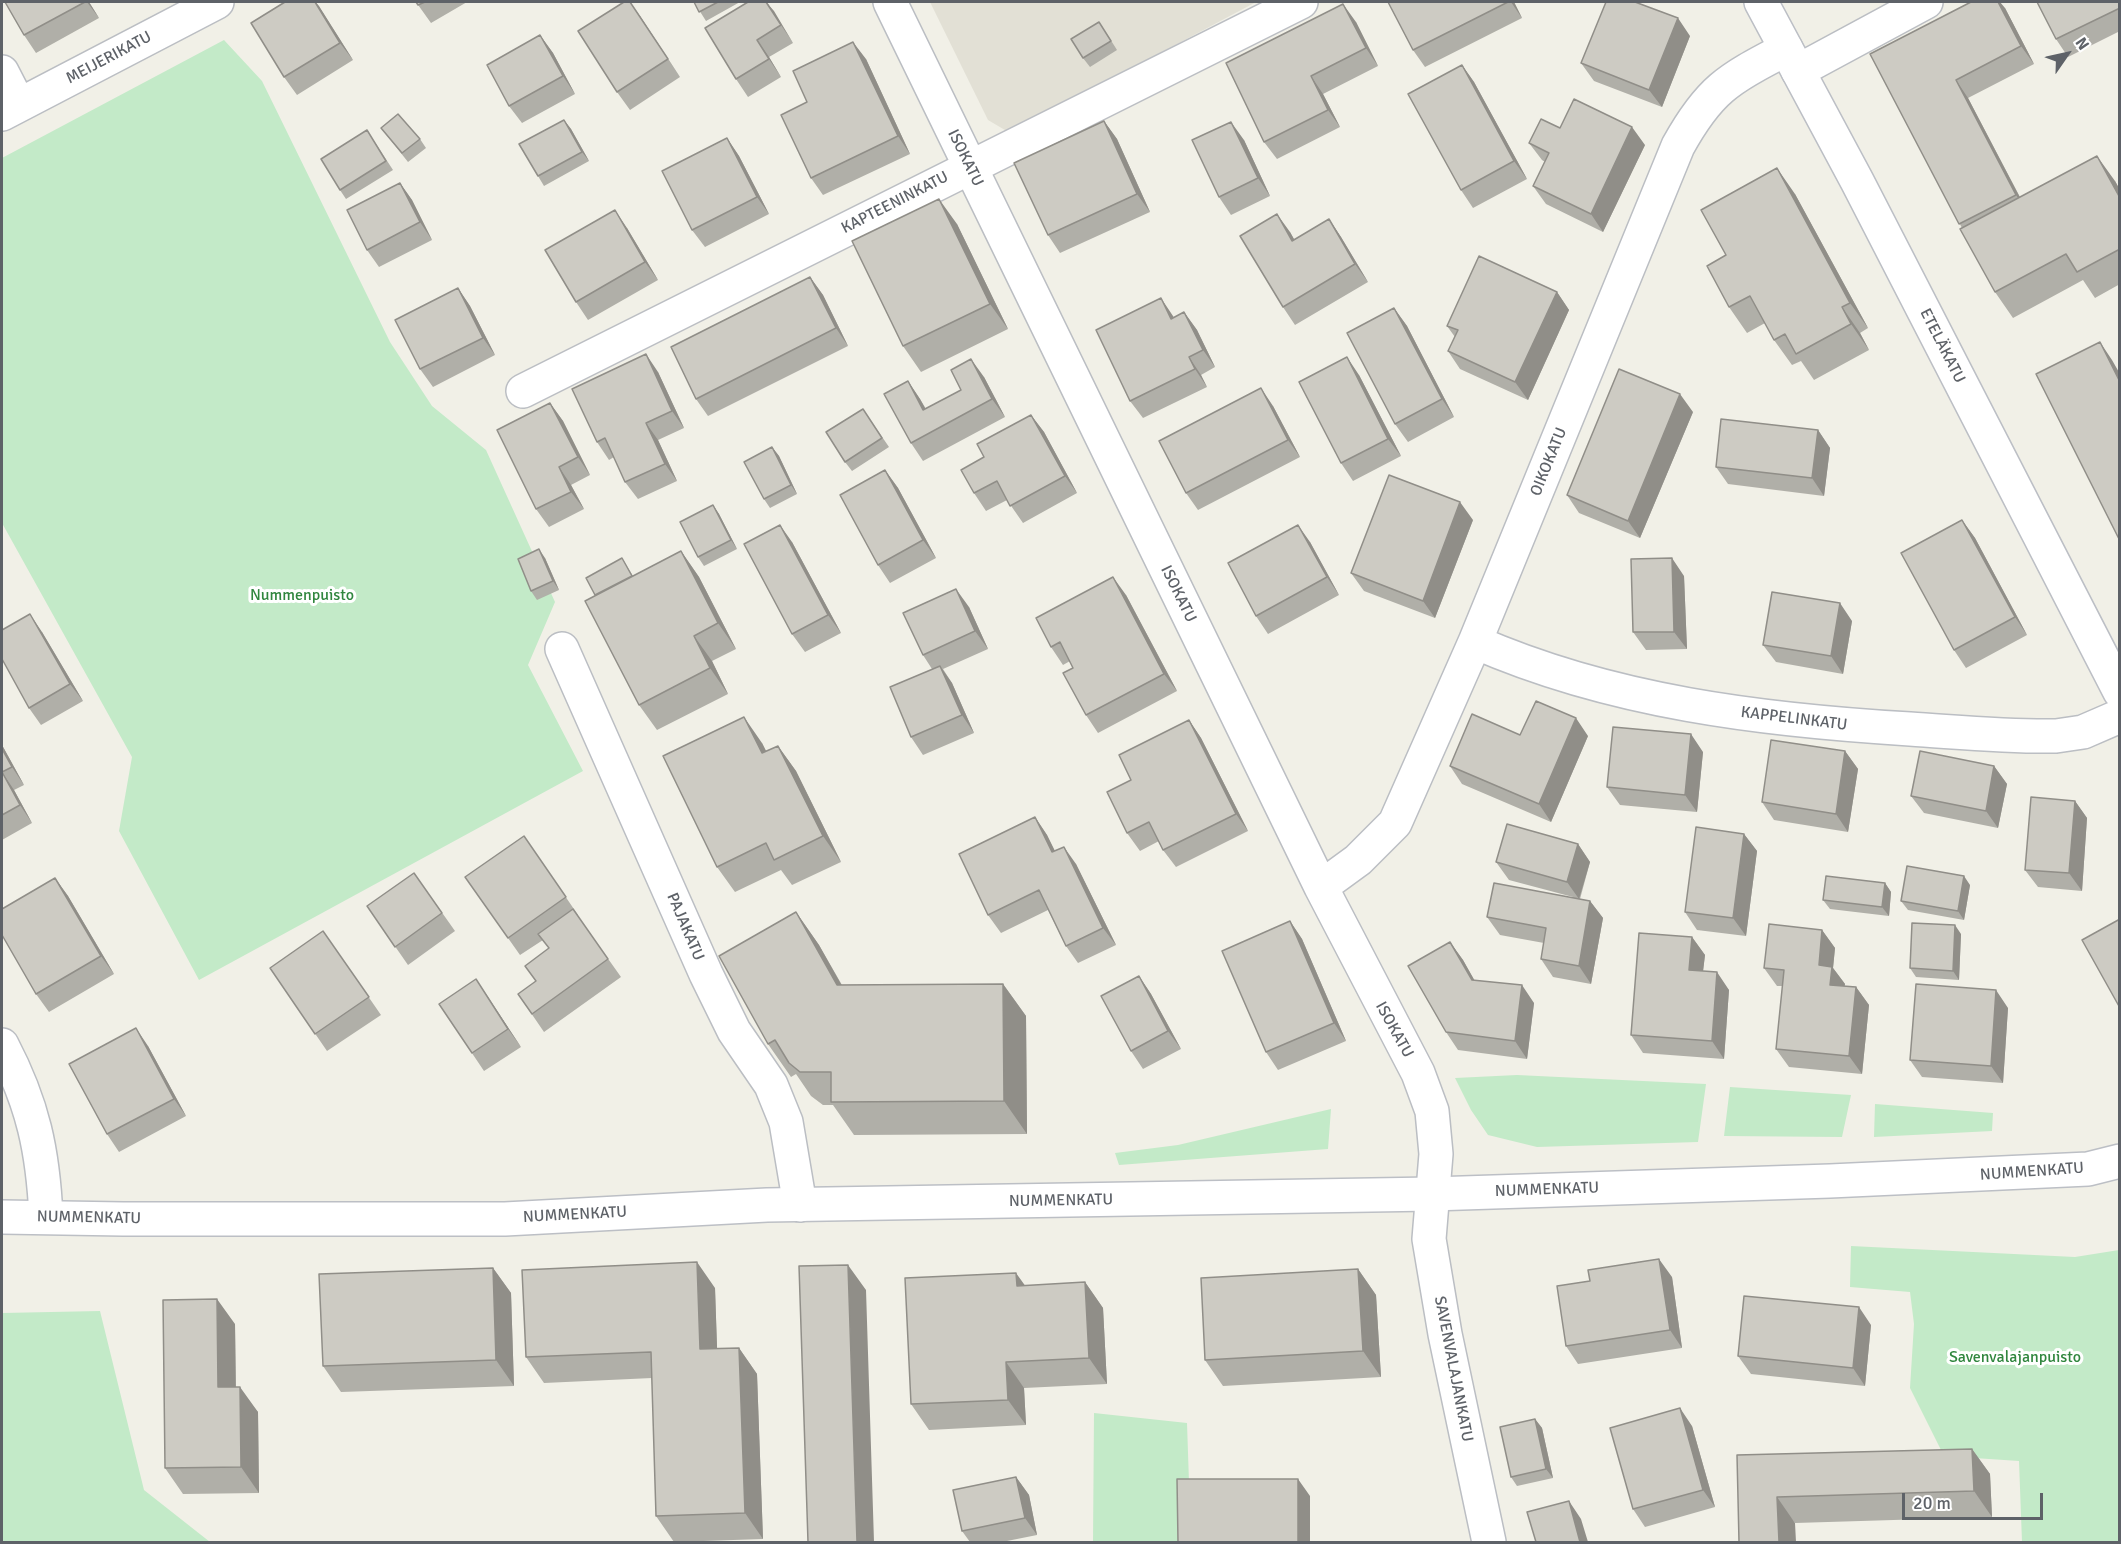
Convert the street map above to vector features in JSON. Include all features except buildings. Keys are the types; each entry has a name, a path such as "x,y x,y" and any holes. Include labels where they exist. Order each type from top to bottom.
{"street":[{"name":"MEIJERIKATU","path":"10,110 217,2"},
{"name":"ISOKATU","path":"890,2 1321,887 1422,1083 1432,1111 1436,1154 1432,1194"},
{"name":"KAPTEENINKATU","path":"523,391 1301,2"},
{"name":"ETELÄKATU","path":"1761,2 2120,692"},
{"name":"OIKOKATU","path":"1321,887 1358,860 1395,823 1475,642 1678,146 1696,113 1716,90 1742,73 1792,60 1926,2"},
{"path":"2,72 10,110"},
{"name":"KAPPELINKATU","path":"1475,642 1528,666 1659,701 1823,724 2056,736 2083,732 2120,716"},
{"name":"PAJAKATU","path":"562,649 706,974 734,1031 771,1085 786,1122 800,1205"},
{"path":"2,1045 33,1119 44,1165 46,1217"},
{"name":"NUMMENKATU","path":"2,1217 505,1219 800,1205 1432,1194 2002,1174 2088,1169 2120,1161"},
{"name":"SAVENVALAJANKATU","path":"1432,1194 1429,1239 1445,1334 1489,1542"}],"shaded area":[{"path":"930,2 1256,2 1010,133 988,120"}],"green space":[{"name":"Nummenpuisto","path":"224,40 262,81 390,342 432,406 486,450 555,602 528,665 583,771 199,980 119,831 132,757 2,523 2,158"},
{"path":"1517,1075 1706,1084 1698,1142 1537,1147 1488,1135 1471,1110 1455,1078"},
{"path":"1730,1087 1851,1095 1842,1137 1724,1136"},
{"path":"1875,1104 1993,1113 1992,1131 1874,1137"},
{"path":"1331,1109 1328,1149 1119,1165 1115,1153 1178,1145"},
{"name":"Savenvalajanpuisto","path":"1851,1246 2075,1257 2119,1250 2119,1542 2022,1542 2019,1461 1944,1456 1910,1388 1914,1324 1910,1292 1850,1287"},
{"path":"100,1311 144,1490 210,1542 2,1542 2,1313"},
{"path":"1094,1413 1187,1423 1191,1542 1093,1542"}]}
